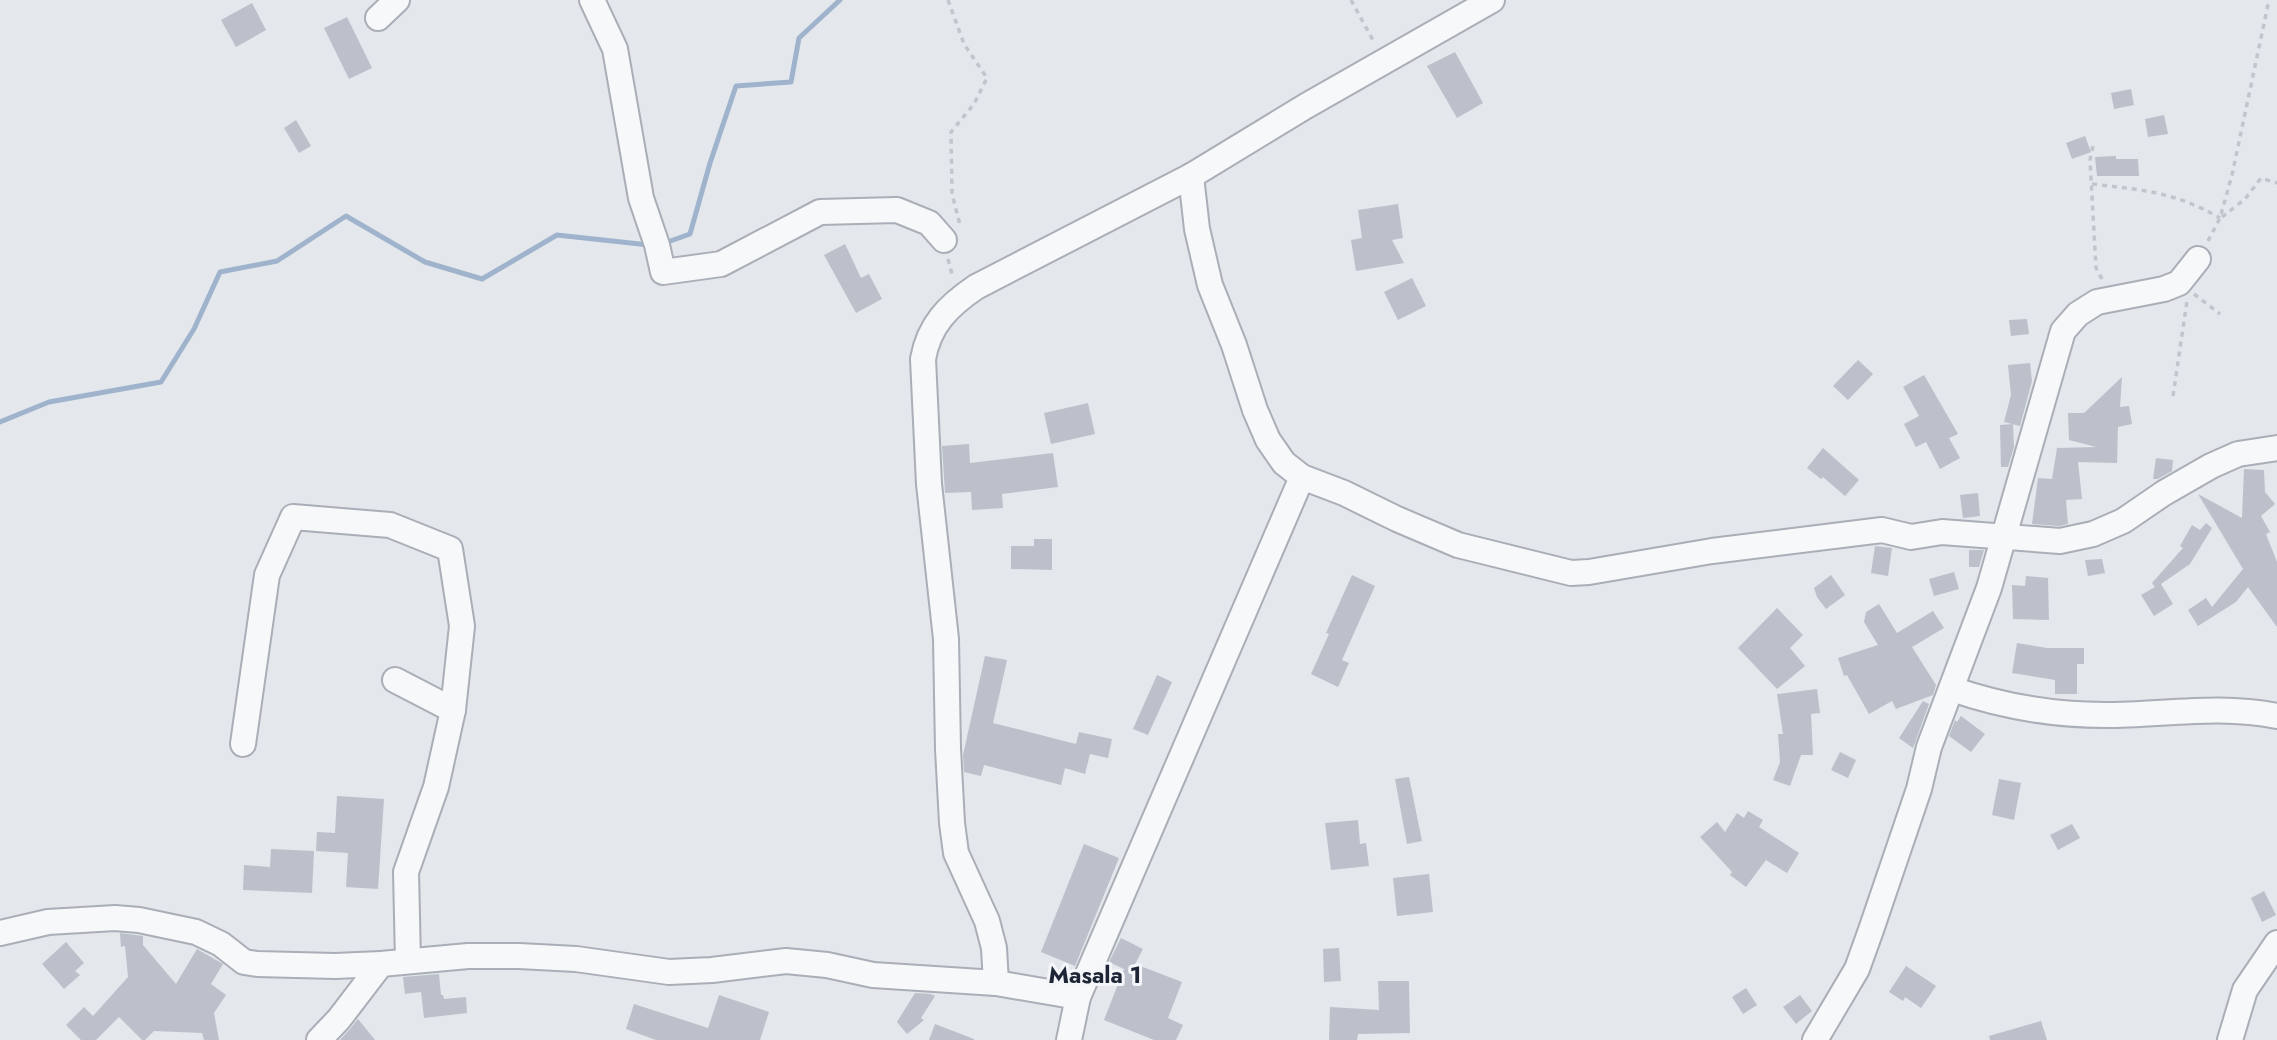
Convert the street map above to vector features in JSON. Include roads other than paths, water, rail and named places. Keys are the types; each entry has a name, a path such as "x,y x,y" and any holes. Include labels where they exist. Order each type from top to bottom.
{"street":[{"path":"378,18 397,0"},
{"path":"592,0 615,49 641,198 663,272 721,264 820,212 897,210 929,223 944,240"},
{"path":"996,983 994,947 987,921 956,853 952,823 946,639 929,484 923,359 926,340 957,300 976,287 1191,176 1306,106 1492,0"},
{"path":"1191,176 1198,229 1210,285 1234,345 1255,410 1268,440 1284,463 1302,477 1458,545 1571,573 1712,551 1882,530 1911,537 1942,532 2060,541 2093,534 2123,521 2164,493 2238,454 2277,448"},
{"path":"1815,1040 1857,969 1919,789 1929,747 1989,589 2063,331 2078,314 2097,302 2164,289 2179,283 2198,259"},
{"path":"1069,1040 1078,997 1302,477"},
{"path":"243,744 267,575 293,517 390,525 450,549 462,626 453,710 436,787 406,872 408,961"},
{"path":"395,680 453,710"},
{"path":"1952,688 1988,702 2051,712 2104,715 2228,709 2277,716"},
{"path":"0,933 48,922 115,918 139,920 196,932 221,944 244,962 275,965 382,964 468,956 519,956 576,959 680,972 786,961 827,965 873,975 996,983 1078,997"},
{"path":"2231,1040 2245,990 2277,943"},
{"path":"319,1040 339,1020 382,964"}],"waterway":[{"path":"662,244 690,234 736,86 791,82 799,38 840,0"},
{"path":"0,422 49,402 161,382 194,329 220,272 277,261 346,216 425,262 482,279 557,235 649,245"}],"district":[{"name":"Masala 1","path":"1095,975"}]}
